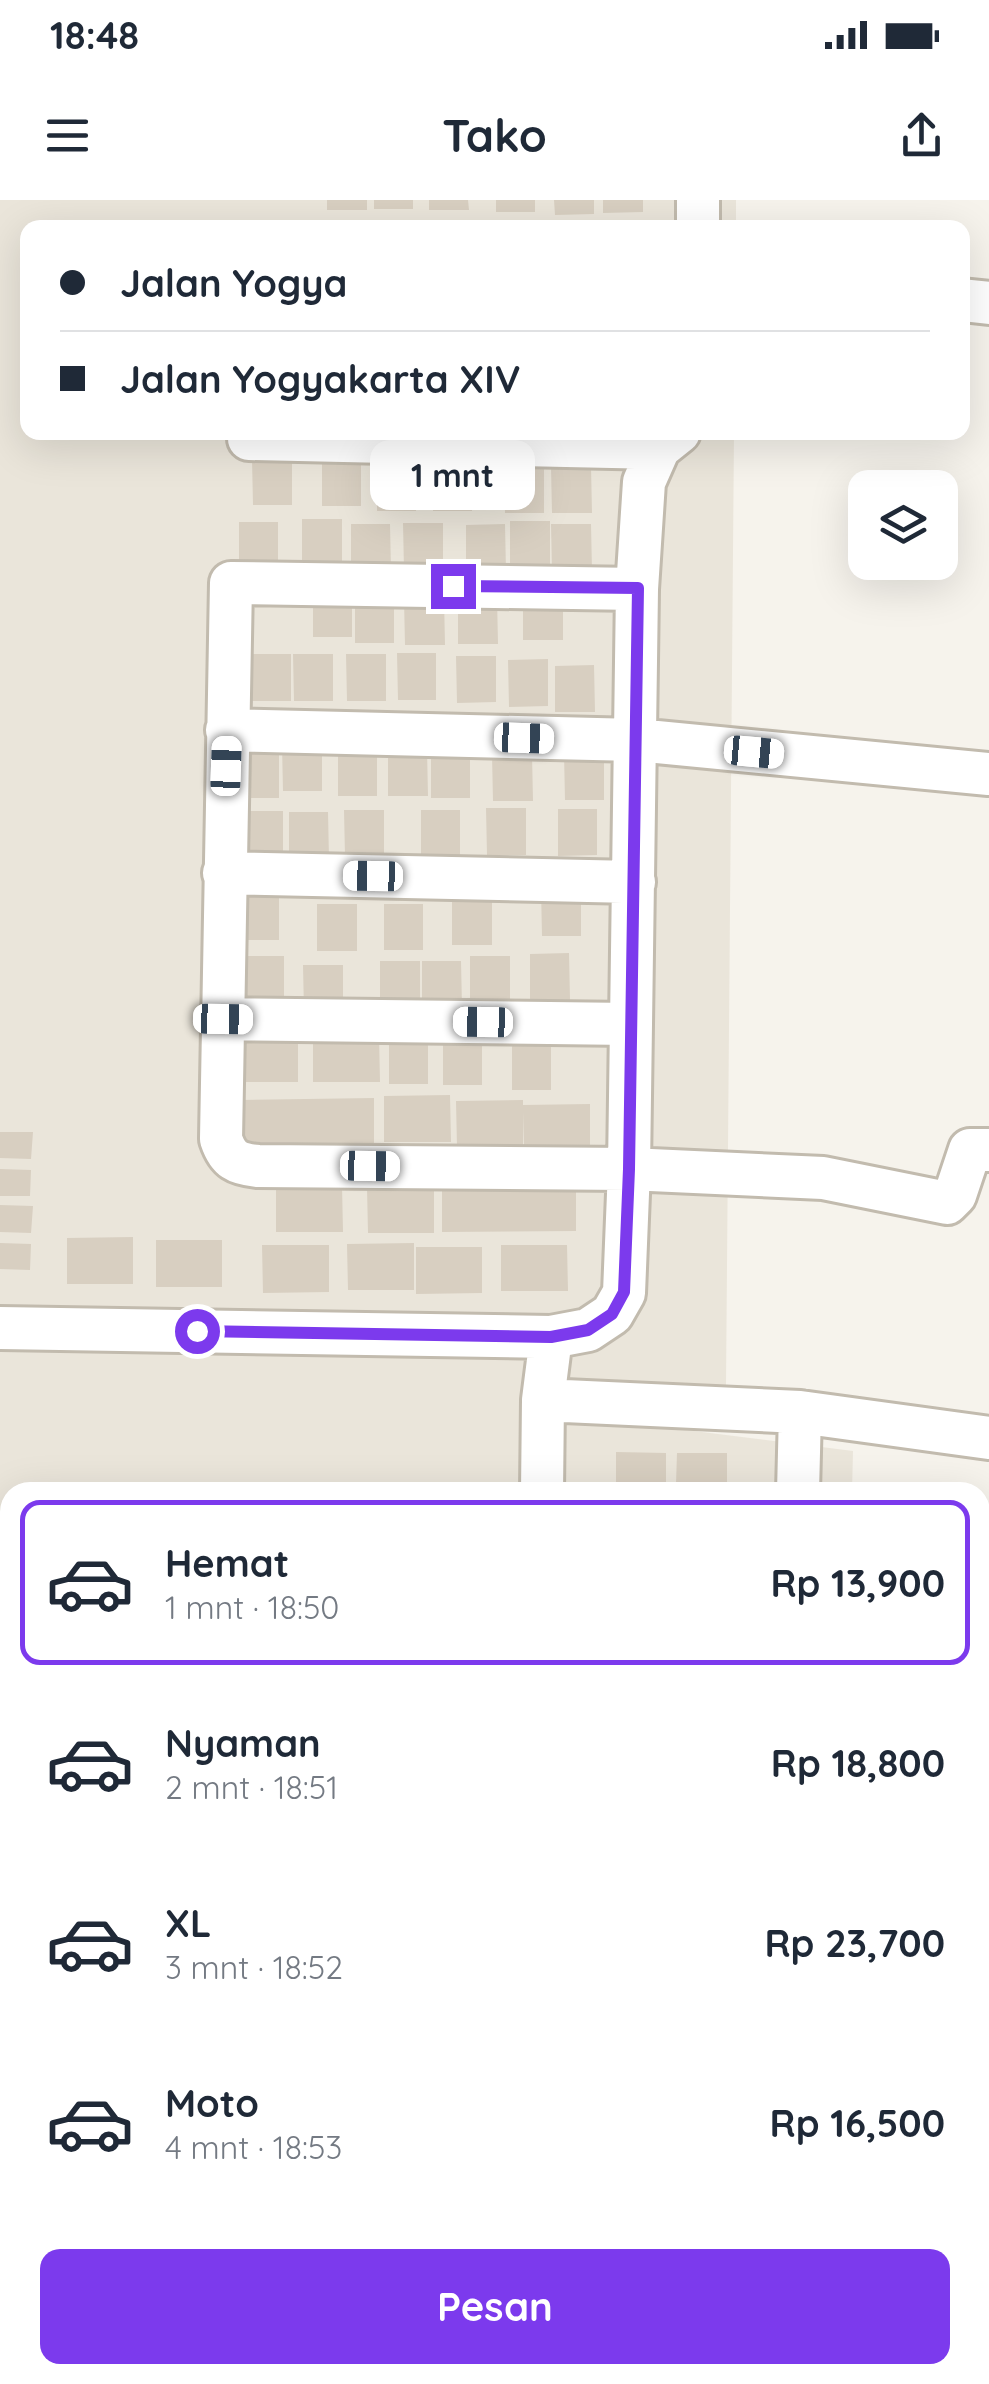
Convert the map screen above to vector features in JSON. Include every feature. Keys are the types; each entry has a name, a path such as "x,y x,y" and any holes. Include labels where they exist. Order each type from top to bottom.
{"street":[{"path":"0,1328 551,1337 588,1330 612,1314 624,1292 629,1169 638,588 644,482 669,440"},
{"path":"638,588 231,583 221,1139 227,1155 238,1164 629,1169 823,1178 946,1203 955,1195 970,1150 989,1150"},
{"path":"227,730 636,740 989,774"},
{"path":"224,873 634,882"},
{"path":"223,1019 631,1024"},
{"path":"542,1482 543,1400 551,1337"},
{"path":"543,1400 800,1412 989,1438"},
{"path":"798,1482 800,1412"}],"shaded area":[{"path":"0,200 736,200 736,220 20,220 20,440 734,440 726,1385 558,1389 558,1414 853,1451 852,1482 0,1482"}],"building":[{"path":"327,200 367,200 367,210 327,210"},
{"path":"374,200 413,200 413,209 374,209"},
{"path":"429,200 468,200 469,210 429,210"},
{"path":"496,200 535,200 535,212 496,212"},
{"path":"554,200 594,200 594,214 555,215"},
{"path":"603,200 643,200 643,212 603,213"},
{"path":"252,459 292,459 292,505 253,505"},
{"path":"322,460 361,460 361,506 322,506"},
{"path":"377,464 416,464 416,511 377,511"},
{"path":"433,464 472,464 472,511 433,511"},
{"path":"504,466 544,466 544,513 505,513"},
{"path":"591,466 592,513 552,513 551,467"},
{"path":"302,519 342,519 342,566 302,566"},
{"path":"510,521 550,521 550,568 510,568"},
{"path":"239,522 278,522 278,568 239,568"},
{"path":"403,523 443,523 443,570 404,570"},
{"path":"351,524 390,524 391,571 351,571"},
{"path":"505,524 506,572 466,572 466,525"},
{"path":"551,524 591,524 592,571 552,571"},
{"path":"313,590 352,590 352,637 313,637"},
{"path":"563,593 563,640 523,640 523,594"},
{"path":"394,595 394,643 355,643 355,596"},
{"path":"497,597 498,644 458,644 458,598"},
{"path":"444,598 445,645 405,645 404,599"},
{"path":"397,653 436,653 436,700 398,700"},
{"path":"251,654 291,654 291,701 252,701"},
{"path":"293,654 333,654 333,701 294,701"},
{"path":"346,654 386,654 386,701 347,701"},
{"path":"456,656 496,656 496,702 457,703"},
{"path":"548,659 548,706 509,707 508,660"},
{"path":"594,665 595,712 555,712 555,666"},
{"path":"322,744 322,791 283,791 282,745"},
{"path":"377,749 377,796 338,796 338,750"},
{"path":"427,749 428,796 388,796 388,750"},
{"path":"239,751 279,751 279,798 239,798"},
{"path":"431,752 470,752 470,798 431,798"},
{"path":"564,753 604,753 604,800 565,800"},
{"path":"492,754 532,754 533,801 493,801"},
{"path":"486,808 526,808 526,855 487,855"},
{"path":"558,809 597,809 597,855 558,856"},
{"path":"344,810 384,810 384,856 345,856"},
{"path":"421,810 460,810 460,856 421,856"},
{"path":"244,811 283,811 283,857 244,857"},
{"path":"289,812 328,812 329,859 289,859"},
{"path":"541,889 581,889 581,936 542,936"},
{"path":"240,893 279,893 279,940 240,940"},
{"path":"452,899 492,899 492,945 452,945"},
{"path":"317,904 357,904 357,951 317,951"},
{"path":"384,904 423,904 423,950 384,950"},
{"path":"569,953 570,1000 530,1000 530,954"},
{"path":"244,956 284,956 284,1002 244,1002"},
{"path":"470,956 510,956 510,1002 470,1002"},
{"path":"380,961 420,961 420,1007 380,1007"},
{"path":"422,961 461,961 462,1007 422,1007"},
{"path":"303,965 343,965 343,1011 304,1011"},
{"path":"298,1035 298,1082 232,1082 232,1036"},
{"path":"379,1035 380,1082 313,1082 313,1036"},
{"path":"389,1038 428,1038 428,1084 389,1084"},
{"path":"443,1038 482,1038 482,1085 443,1085"},
{"path":"512,1043 551,1043 551,1090 512,1090"},
{"path":"450,1095 451,1142 384,1142 384,1096"},
{"path":"374,1098 374,1146 241,1147 240,1100"},
{"path":"523,1100 523,1105 590,1104 590,1151 524,1151 524,1112 523,1147 457,1147 456,1101"},
{"path":"0,1132 33,1132 31,1159 0,1158"},
{"path":"0,1169 31,1170 30,1196 0,1196"},
{"path":"576,1184 576,1231 442,1232 442,1186"},
{"path":"276,1185 342,1185 343,1232 276,1232"},
{"path":"434,1186 434,1233 368,1233 367,1187"},
{"path":"0,1205 33,1206 31,1233 0,1232"},
{"path":"133,1237 133,1284 67,1284 67,1238"},
{"path":"156,1240 222,1240 222,1287 156,1287"},
{"path":"0,1243 31,1244 30,1270 0,1269"},
{"path":"414,1243 414,1290 348,1290 347,1244"},
{"path":"262,1245 329,1245 329,1292 263,1293"},
{"path":"501,1245 567,1245 568,1291 501,1291"},
{"path":"416,1247 482,1247 482,1293 416,1294"},
{"path":"616,1452 666,1453 666,1482 616,1482"},
{"path":"677,1453 727,1453 727,1482 676,1482"}],"route":[{"path":"197,1331 551,1337 588,1330 612,1314 624,1292 638,588 453,586"}]}
